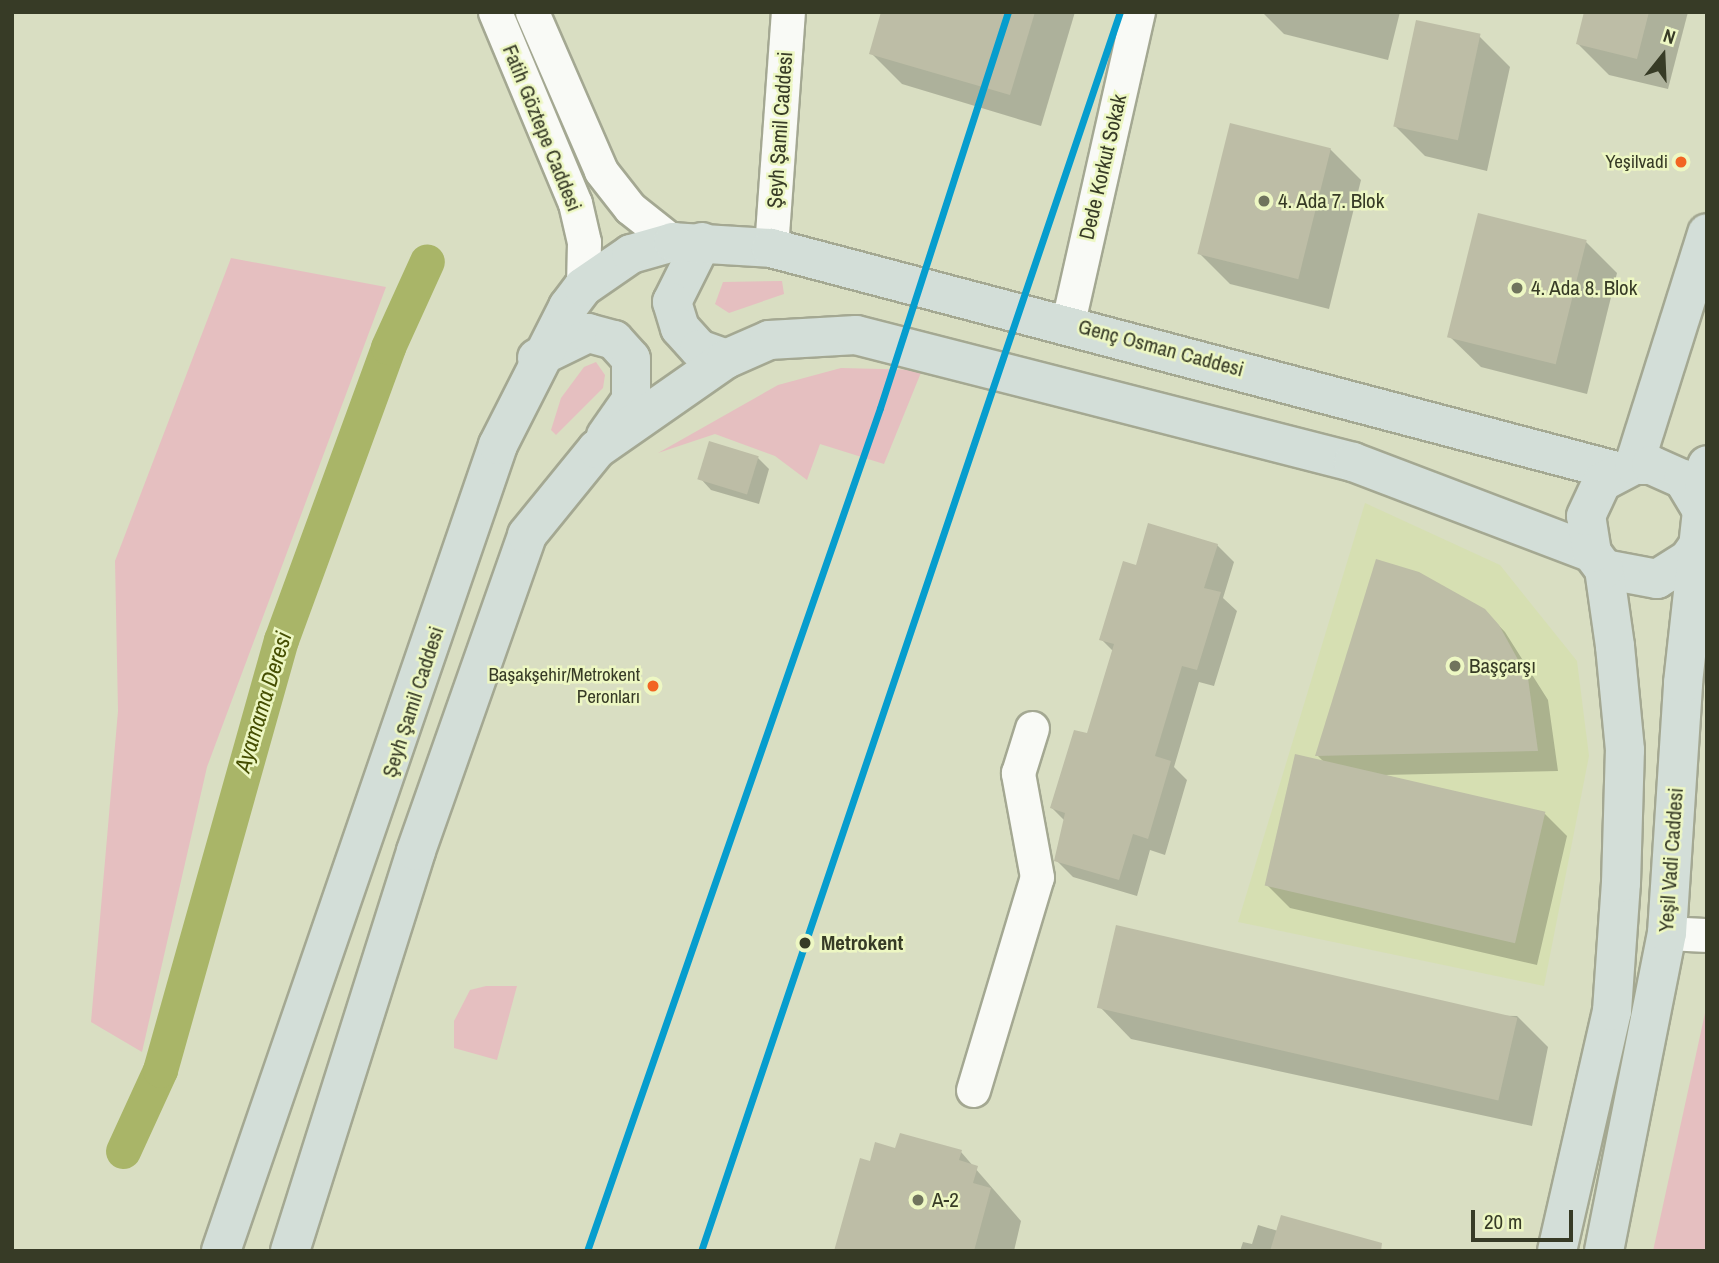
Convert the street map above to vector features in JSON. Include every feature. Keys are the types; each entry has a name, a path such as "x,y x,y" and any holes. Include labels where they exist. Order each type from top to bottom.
{"main road":[{"path":"1557,1251 1612,1012 1620,896 1625,750 1588,507 1625,468 1707,233"},
{"name":"Şeyh Şamil Caddesi","path":"221,1251 370,833 498,445 537,358 583,287 631,254 688,242"},
{"name":"Genç Osman Caddesi","path":"688,242 771,248 1625,468"},
{"path":"688,242 672,302 680,328 699,349 726,359"},
{"path":"290,1251 416,851 527,535 597,449 631,400 636,377 631,359 614,340 588,333 537,358"},
{"path":"597,449 726,359 769,340 856,335 1353,462 1598,561 1657,579 1688,560 1700,526 1683,479 1651,465 1625,468"},
{"name":"Yeşil Vadi Caddesi","path":"1604,1251 1667,933 1707,465"}],"street":[{"name":"Fatih Göztepe Caddesi","path":"495,12 575,203 584,242 583,287"},
{"name":"Fatih Göztepe Caddesi","path":"532,12 601,171 630,208 688,242"},
{"name":"Şeyh Şamil Caddesi","path":"771,248 788,12"},
{"name":"Dede Korkut Sokak","path":"1068,323 1138,12"},
{"path":"974,1090 1037,877 1018,773 1032,728"},
{"path":"1667,933 1707,935"}],"shaded area":[{"path":"231,258 386,287 207,767 142,1052 91,1022 118,711 115,561"},
{"path":"782,281 784,294 729,313 715,304 723,282"},
{"path":"596,362 605,375 603,388 556,435 551,430 561,398 584,367"},
{"path":"841,368 922,370 884,464 820,444 807,480 775,456 715,434 658,453 778,385"},
{"path":"1365,503 1500,565 1577,661 1589,756 1544,986 1238,922"},
{"path":"486,986 517,986 497,1060 454,1048 454,1021 470,990"},
{"path":"1707,1004 1707,1251 1653,1251"}],"building":[{"path":"881,12 1035,12 1010,95 869,54"},
{"path":"1584,12 1649,12 1637,59 1576,44"},
{"path":"1416,20 1481,34 1458,140 1393,127"},
{"name":"4. Ada 7. Blok","path":"1230,123 1331,148 1298,279 1197,254"},
{"name":"4. Ada 8. Blok","path":"1478,213 1587,240 1556,364 1447,337"},
{"path":"709,441 759,456 747,494 697,479"},
{"path":"1148,523 1218,544 1204,588 1221,592 1197,670 1182,666 1155,756 1171,761 1148,839 1133,834 1119,880 1054,861 1065,813 1050,808 1074,730 1087,733 1114,644 1099,640 1123,561 1136,565"},
{"path":"1376,559 1419,572 1485,609 1499,625 1528,678 1538,751 1315,756"},
{"path":"1295,754 1545,812 1515,943 1265,886"},
{"path":"1116,925 1517,1018 1498,1101 1097,1008"},
{"name":"A-2","path":"900,1133 962,1150 959,1160 978,1166 973,1183 991,1188 974,1251 834,1251 860,1158 870,1161 875,1142 895,1148"},
{"path":"1281,1215 1382,1243 1381,1251 1270,1251"}],"waterway":[{"name":"Ayamama Deresi","path":"123,1151 160,1070 281,640 388,347 427,261"}],"transit line":[{"path":"587,1251 880,408 1008,12"},
{"path":"701,1251 1120,12"}],"place":[{"name":"Yeşilvadi","path":"1681,162"},
{"name":"4. Ada 7. Blok","path":"1264,201"},
{"name":"4. Ada 8. Blok","path":"1517,288"},
{"name":"Başçarşı","path":"1455,666"},
{"name":"Başakşehir/Metrokent Peronları","path":"653,686"},
{"name":"Metrokent","path":"805,943"},
{"name":"A-2","path":"918,1200"}]}
